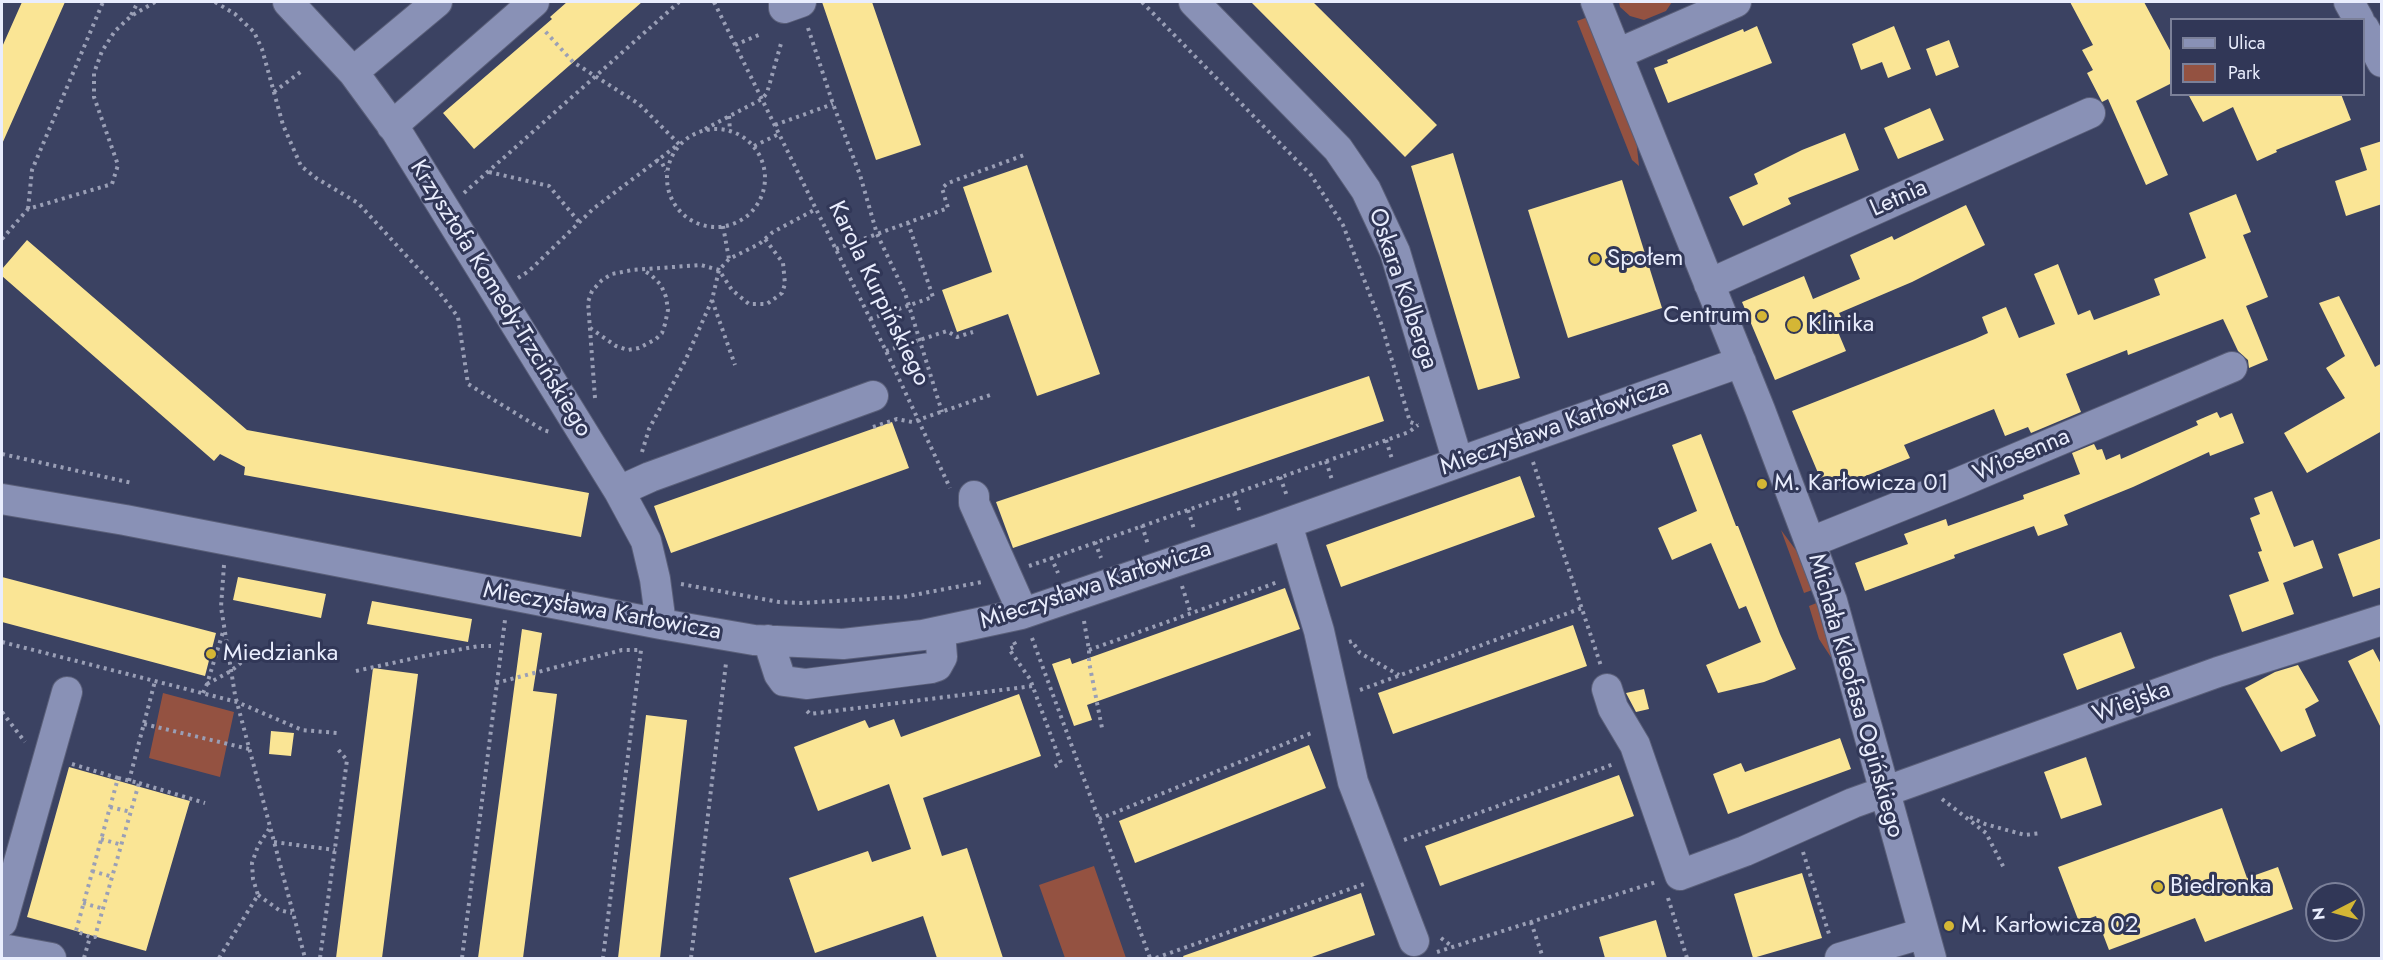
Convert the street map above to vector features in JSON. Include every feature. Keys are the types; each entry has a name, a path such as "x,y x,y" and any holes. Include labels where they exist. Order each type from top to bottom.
{"street":[{"name":"Krzysztofa Komedy-Trzcińskiego","path":"288,2 352,72 392,126 619,491 646,541 661,624"},
{"path":"352,72 437,2"},
{"path":"784,2 784,8 804,15"},
{"name":"Oskara Kolberga","path":"1194,2 1338,149 1366,190 1395,252 1458,462"},
{"name":"Michała Kleofasa Ogińskiego","path":"1596,2 1811,542 1842,631 1927,946"},
{"path":"1617,54 1701,11 1736,2"},
{"path":"2349,2 2358,18"},
{"path":"392,126 529,6"},
{"path":"2365,30 2382,62"},
{"name":"Letnia","path":"1709,284 2090,113"},
{"name":"Mieczysława Karłowicza","path":"2,499 125,520 508,596 729,636 843,644 1026,623 1287,524 1741,362"},
{"name":"Wiosenna","path":"1811,542 2232,368"},
{"path":"619,491 650,477 873,396"},
{"path":"963,495 974,503 1026,623"},
{"path":"1287,524 1319,631 1353,782 1379,849 1424,947"},
{"name":"Wiejska","path":"1671,878 1745,851 1884,793 2218,672 2382,620"},
{"path":"768,640 779,674 784,681 806,684 937,666 942,657 940,632"},
{"path":"1607,690 1614,708 1635,745 1671,878"},
{"path":"2,922 67,692"},
{"path":"1835,949 1927,946"},
{"path":"2,949 51,958"}],"path":[{"path":"28,209 32,170 103,2"},
{"path":"131,16 138,2"},
{"path":"2,239 28,209 112,184 118,165 94,97 94,73 102,51 115,31 131,16 155,2"},
{"path":"215,2 234,14 254,32 262,49 283,125 301,166 316,178 358,202 436,288 458,317 468,384 543,430 558,434 579,429"},
{"path":"459,197 679,2"},
{"name":"Karola Kurpińskiego","path":"714,2 918,420 963,495"},
{"path":"1142,2 1311,175 1343,225 1382,326 1410,422 1418,425"},
{"path":"529,6 573,62 639,104 679,144"},
{"path":"804,15 833,104 860,175 877,234 910,307 942,412"},
{"path":"735,45 761,34"},
{"path":"512,282 529,271 579,222 656,160 705,129 762,99 767,93 782,40"},
{"path":"274,92 303,70"},
{"path":"775,125 833,104"},
{"path":"729,117 730,131"},
{"path":"656,160 662,163 666,172 670,197 682,213 698,224 710,227 723,226 743,218 759,202 764,188 765,173 762,159 754,146 745,138 730,131 705,129"},
{"path":"754,146 779,134"},
{"path":"666,172 670,159 679,144"},
{"path":"836,249 948,208 942,188 948,183 1027,154"},
{"path":"489,172 549,186 579,222"},
{"path":"642,459 642,451 650,429 685,361 712,300 719,270 729,259 816,209"},
{"path":"870,319 910,307 933,297 908,223"},
{"path":"723,226 729,259"},
{"path":"596,402 588,302 592,291 602,280 612,274 642,269 701,265 719,270 732,290 749,304 767,304 782,292 785,273 783,263 765,239"},
{"path":"656,280 661,268"},
{"path":"590,327 607,341 622,348 639,348 650,344 662,333 668,310 666,297 656,280 642,269"},
{"path":"712,300 735,365"},
{"path":"886,351 947,331 957,337 973,332"},
{"path":"918,420 990,395"},
{"path":"677,584 779,602 835,603 903,597 979,583 1402,435 1418,425 1426,424"},
{"path":"1525,438 1607,690"},
{"path":"2,454 132,483"},
{"path":"224,564 221,607 237,702 304,958"},
{"path":"1178,576 1191,614"},
{"path":"1089,650 1281,581"},
{"path":"462,958 508,596"},
{"path":"1099,819 1323,729 1337,711 1345,695 1582,608"},
{"path":"1084,621 1089,662 1102,728"},
{"path":"1026,623 1150,958"},
{"path":"202,693 207,684 224,629"},
{"path":"691,958 729,636"},
{"path":"1343,644 1352,641 1360,653 1399,675"},
{"path":"2,642 237,702 302,730 337,733"},
{"path":"1008,644 1014,642 1016,646 1009,649 1030,679 1061,763 1052,768"},
{"path":"356,671 418,657 491,646"},
{"path":"496,683 622,650 641,650 603,958"},
{"path":"207,684 231,671 243,661 248,651"},
{"path":"129,781 155,681"},
{"path":"144,724 249,749"},
{"path":"320,958 347,760 336,747"},
{"path":"1379,849 1638,756"},
{"path":"48,759 205,803"},
{"path":"118,778 76,931 90,937 95,938 139,783"},
{"path":"1934,794 1964,814 1986,833 2004,868"},
{"path":"110,807 131,812"},
{"path":"1964,814 1985,824 2025,835 2041,833"},
{"path":"270,828 258,846 252,863 253,879 258,895 279,910 292,913"},
{"path":"1795,829 1835,949"},
{"path":"101,839 122,844"},
{"path":"274,842 335,850"},
{"path":"92,871 113,877"},
{"path":"1424,947 1531,922 1671,878 1687,958"},
{"path":"1156,958 1363,883 1367,884"},
{"path":"219,958 258,895"},
{"path":"83,903 104,909"},
{"path":"1531,922 1543,958"},
{"path":"84,958 90,937"}],"green space":[{"path":"1619,2 1672,2 1666,11 1644,20 1630,16 1620,7"},
{"path":"1588,17 1636,138 1639,166 1632,160 1577,21"},
{"path":"1781,530 1801,557 1815,589 1804,593"},
{"path":"1819,602 1834,662 1819,639 1809,606"},
{"path":"163,693 234,712 220,777 149,758"},
{"path":"1094,866 1126,958 1065,958 1039,885"}],"building":[{"path":"22,2 65,2 2,144 2,47"},
{"path":"567,2 642,2 474,149 443,113 552,19 550,17"},
{"path":"822,2 872,2 921,145 876,160"},
{"path":"1251,2 1313,2 1437,125 1405,157"},
{"path":"2070,2 2144,2 2170,50 2170,84 2136,101 2168,175 2146,185 2108,99 2102,102 2087,73 2093,70 2082,50 2093,45"},
{"path":"1757,26 1772,63 1668,103 1654,68 1668,63 1667,60 1743,29 1744,32"},
{"path":"1894,26 1911,69 1888,78 1882,62 1861,70 1852,44"},
{"path":"1949,40 1959,67 1936,76 1926,49"},
{"path":"2189,96 2342,96 2351,120 2276,150 2277,152 2257,161 2233,107 2203,122"},
{"path":"1930,108 1944,140 1898,159 1884,128"},
{"path":"1845,133 1859,170 1788,198 1791,204 1743,226 1729,197 1758,184 1754,174 1802,150"},
{"path":"2382,141 2382,204 2346,216 2335,181 2367,170 2360,148"},
{"path":"1453,153 1520,378 1478,390 1411,166"},
{"path":"1027,165 1100,374 1037,396 1008,314 957,332 942,290 992,272 963,187"},
{"name":"Społem","path":"1622,180 1662,308 1568,338 1528,210"},
{"path":"2236,194 2251,232 2243,235 2268,297 2246,306 2268,360 2249,368 2248,360 2238,351 2223,319 2128,355 2127,350 2066,374 2081,412 2031,433 2028,427 2005,436 1994,409 1904,445 1910,458 1826,492 1792,411 1988,333 1982,317 2006,307 2019,338 2055,324 2034,274 2058,264 2078,315 2090,310 2094,320 2160,295 2154,279 2206,258 2189,213"},
{"path":"1966,205 1985,245 1912,282 1839,313 1841,317 1833,320 1846,351 1775,380 1742,302 1804,276 1813,299 1860,279 1850,255 1892,236 1894,240"},
{"path":"27,240 247,430 589,493 581,537 244,475 245,467 220,454 214,461 2,276 2,269"},
{"path":"2339,296 2375,367 2382,363 2382,431 2307,473 2284,433 2345,398 2326,368 2345,356 2319,303"},
{"path":"1369,376 1384,421 1013,548 996,502"},
{"path":"2217,412 2220,418 2232,413 2244,443 2210,456 2209,452 2133,487 2064,515 2068,525 2038,536 2034,526 1865,591 1855,563 1908,544 1904,534 1946,519 1948,526 2024,499 2023,495 2080,474 2072,453 2094,444 2097,450 2102,449 2106,460 2120,454 2121,459 2198,425 2196,421"},
{"path":"892,422 909,468 671,553 654,506"},
{"path":"1701,434 1736,526 1738,526 1796,669 1764,682 1718,693 1706,665 1761,642 1746,606 1739,609 1711,543 1672,560 1658,528 1697,511 1672,445"},
{"path":"1520,476 1535,517 1341,587 1326,545"},
{"path":"2272,491 2294,547 2313,540 2323,568 2283,583 2294,614 2242,632 2229,595 2269,581 2258,552 2262,551 2250,518 2260,514 2254,498"},
{"path":"2382,538 2382,587 2353,597 2338,554"},
{"path":"2,577 216,633 205,676 2,622"},
{"path":"238,577 326,594 321,618 233,600"},
{"path":"1285,588 1300,629 1087,705 1092,720 1074,726 1052,664 1070,658 1072,664"},
{"path":"372,601 472,619 468,642 367,624"},
{"path":"1573,625 1587,666 1393,734 1378,693"},
{"path":"522,629 542,633 533,691 557,694 523,958 478,958"},
{"path":"2121,632 2135,668 2077,690 2063,654"},
{"path":"2373,649 2382,666 2382,730 2348,661"},
{"path":"2298,665 2319,701 2305,709 2316,736 2281,752 2245,688 2275,672"},
{"path":"373,668 418,674 382,958 336,958"},
{"path":"1644,689 1649,709 1636,712 1626,693"},
{"path":"1019,694 1041,756 923,798 942,856 967,848 1003,958 937,958 923,916 815,953 789,878 868,851 872,862 911,849 889,784 818,811 794,747 865,720 869,728 894,719 901,737"},
{"path":"646,715 687,720 660,958 618,958"},
{"path":"271,731 294,733 291,756 269,754"},
{"path":"1840,738 1851,769 1728,814 1713,774 1741,763 1745,772"},
{"path":"1309,745 1326,788 1135,863 1119,821"},
{"path":"2086,757 2102,805 2061,819 2044,772"},
{"path":"69,767 190,801 146,951 27,917"},
{"path":"1619,775 1634,816 1440,886 1425,846"},
{"name":"Biedronka","path":"2222,808 2247,878 2278,867 2293,909 2205,942 2195,918 2109,950 2096,916 2079,922 2058,867"},
{"path":"1802,873 1822,938 1753,958 1734,894"},
{"path":"1361,893 1375,935 1309,958 1184,958 1183,956"},
{"path":"1656,920 1667,958 1605,958 1599,937"}],"place":[{"name":"Społem","path":"1595,259"},
{"name":"Centrum","path":"1762,316"},
{"name":"Klinika","path":"1794,325"},
{"name":"M. Karłowicza 01","path":"1762,484"},
{"name":"Miedzianka","path":"211,654"},
{"name":"Biedronka","path":"2158,887"},
{"name":"M. Karłowicza 02","path":"1949,926"}]}
